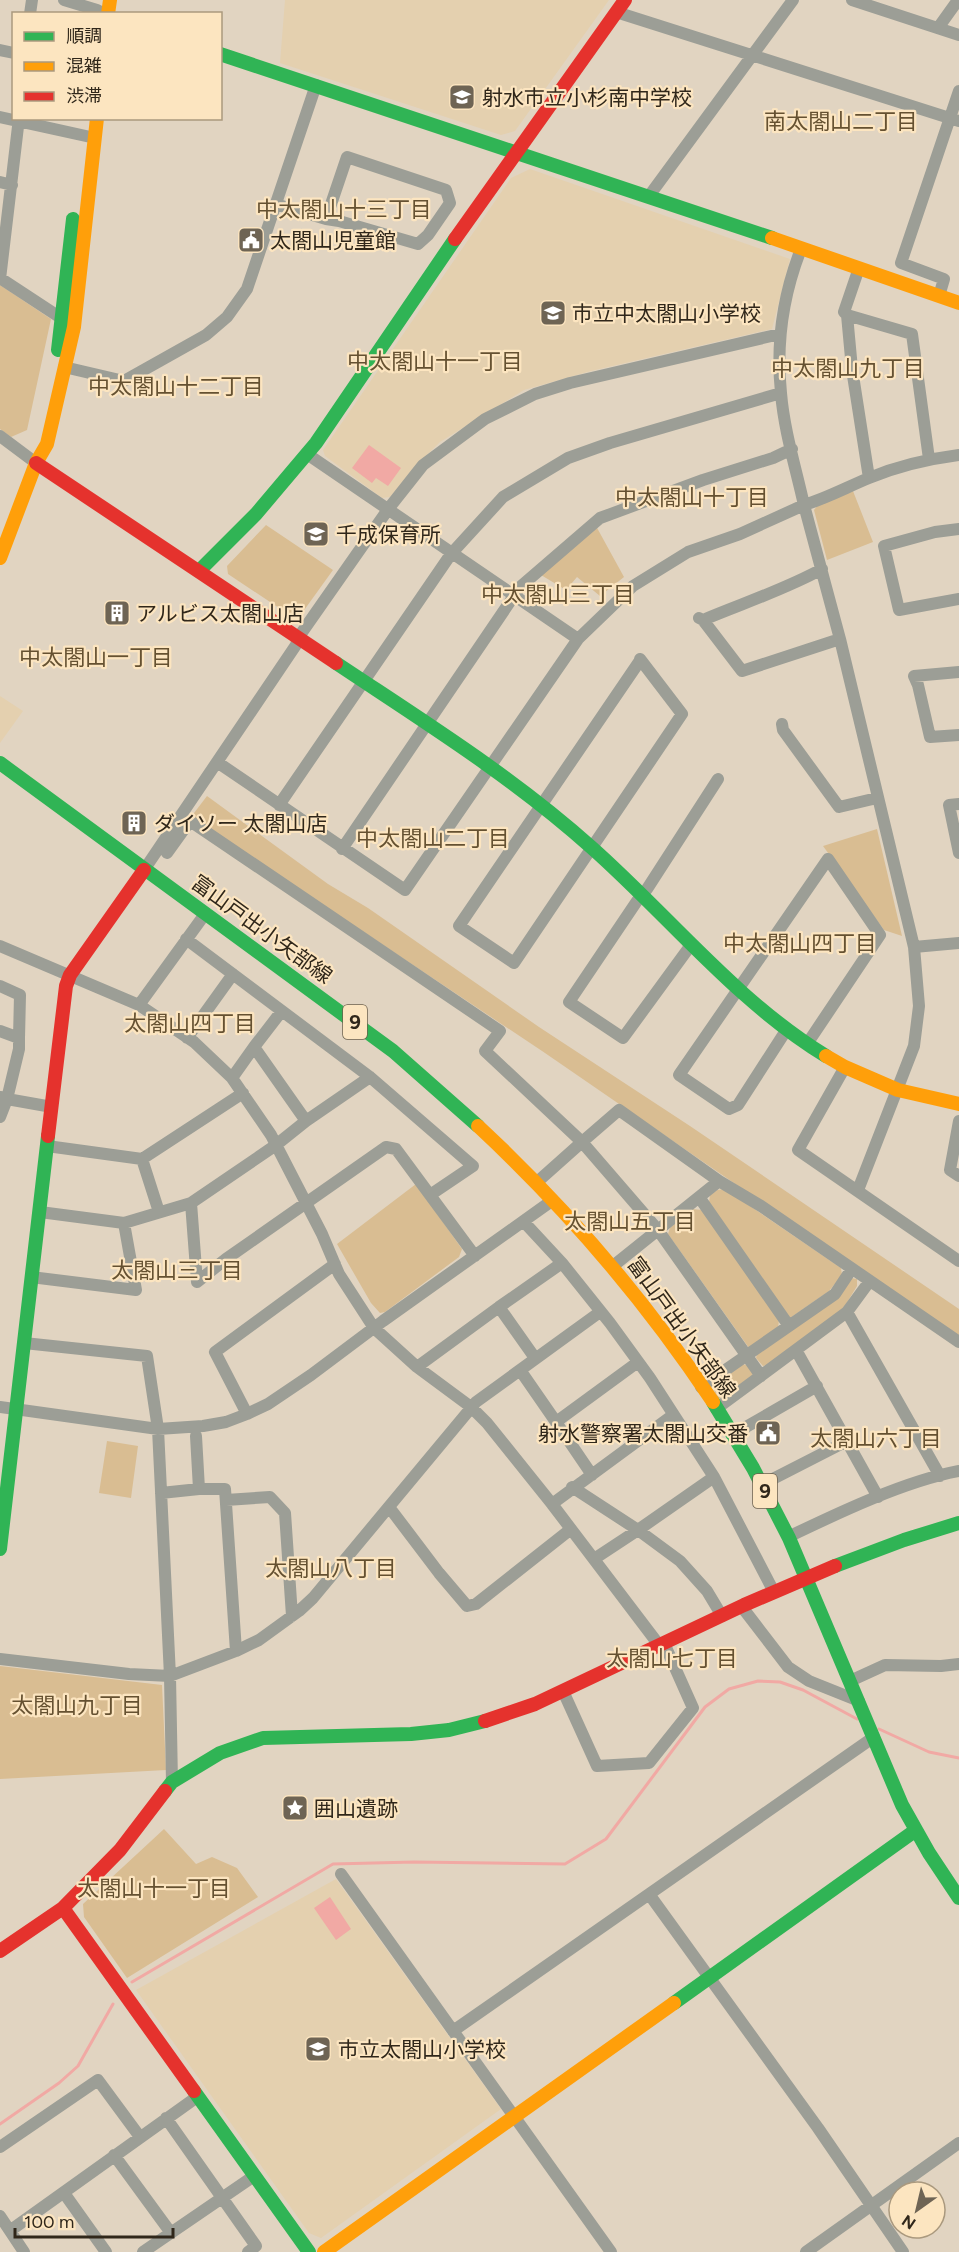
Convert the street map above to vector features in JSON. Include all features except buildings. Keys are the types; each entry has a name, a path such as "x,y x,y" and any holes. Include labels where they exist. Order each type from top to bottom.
{"street":[{"path":"64,0 101,10 110,0"},
{"path":"199,571 256,514 307,454 433,269 625,0"},
{"path":"649,196 793,0"},
{"path":"852,0 959,35"},
{"path":"938,28 958,0"},
{"path":"616,12 954,119"},
{"path":"222,55 649,196 959,303"},
{"path":"64,367 124,381 206,335 227,317 247,289 316,85"},
{"path":"939,296 944,279 901,262 954,119 959,91"},
{"path":"68,323 0,278 6,183 19,120 89,136"},
{"path":"85,120 89,136"},
{"path":"0,558 36,463 47,444 64,367 89,136 96,120"},
{"path":"275,204 326,219 339,221 418,244 428,235 450,203 446,190 347,157 326,219"},
{"path":"801,249 787,291 780,334 780,393 804,505 840,639 914,947 919,1006 914,1046 858,1190"},
{"path":"859,268 844,312 847,315 852,369 869,478"},
{"path":"847,315 912,334 929,459"},
{"path":"36,463 36,440 68,323"},
{"path":"148,872 217,762 296,645 298,638 389,508 423,465 485,419 535,393 670,358 780,334"},
{"path":"279,805 452,554 503,497 568,458 610,443 780,393"},
{"path":"0,436 36,463 428,724 542,804 593,848 740,989 807,1044 845,1067 898,1090 959,1104"},
{"path":"342,849 520,586 600,518 792,449"},
{"path":"307,454 578,639"},
{"path":"217,762 405,891 578,639 633,586 688,552 740,534 869,478 929,459 959,455"},
{"path":"959,529 935,532 884,546 898,610 959,599"},
{"path":"822,569 794,584 701,619 742,671 840,639"},
{"path":"640,661 682,714 514,963 459,926 542,804 640,661"},
{"path":"959,672 914,676 930,737 959,735"},
{"path":"782,724 783,730 839,807 877,798"},
{"name":"富山戸出小矢部線","path":"0,763 393,1051 446,1094 536,1183 613,1266 716,1409 761,1485 806,1576 901,1804 932,1860 959,1898"},
{"path":"690,942 623,1038 569,1002 718,779"},
{"path":"959,804 950,805 959,853"},
{"path":"0,1549 66,986 70,975 190,821 500,1031 485,1051 582,1142 658,1230 761,1376"},
{"path":"787,1029 738,1105 729,1109 679,1075 828,859 880,935 807,1044"},
{"path":"139,1005 205,914"},
{"path":"186,939 370,1077 473,1166 430,1196"},
{"path":"914,947 959,944"},
{"path":"0,946 139,1005 187,1038 232,1078 276,1145 307,1203 339,1274 374,1328 417,1367 471,1407 487,1423 662,1644 693,1708 649,1762 597,1766 562,1691"},
{"path":"187,1038 233,974"},
{"path":"0,986 20,995 19,1049 0,1117"},
{"path":"232,1078 281,1012"},
{"path":"0,1031 19,1038"},
{"path":"254,1047 306,1121"},
{"path":"845,1067 798,1150 959,1261"},
{"path":"40,1212 124,1223 191,1203 370,1077"},
{"path":"47,1146 142,1159 243,1094"},
{"path":"4,1098 52,1107"},
{"path":"536,1183 618,1110 719,1181 761,1206 959,1342"},
{"path":"959,1121 950,1170 959,1176"},
{"path":"191,1203 197,1282 386,1148 396,1149 475,1256"},
{"path":"142,1159 159,1212"},
{"path":"613,1266 719,1181"},
{"path":"699,1197 789,1326"},
{"path":"0,1407 158,1429 226,1422 268,1404 311,1375 552,1200"},
{"path":"524,1222 561,1263 638,1362 714,1477 774,1592"},
{"path":"31,1277 136,1290 124,1223"},
{"path":"417,1367 561,1263"},
{"path":"247,1414 215,1352 335,1264"},
{"path":"701,1387 835,1294 851,1270"},
{"path":"716,1409 847,1312 869,1282"},
{"path":"499,1307 535,1358"},
{"path":"0,1659 129,1674 170,1676 259,1640 313,1598 471,1407 600,1312"},
{"path":"847,1312 940,1476"},
{"path":"24,1343 147,1356 158,1429 170,1676 172,1782"},
{"path":"796,1350 878,1497"},
{"path":"556,1422 638,1362"},
{"path":"520,1370 592,1475"},
{"path":"732,1435 817,1386"},
{"path":"552,1504 673,1414"},
{"path":"196,1436 199,1490"},
{"path":"761,1485 847,1441"},
{"path":"788,1537 878,1497 959,1471"},
{"path":"594,1559 714,1477"},
{"path":"572,1487 638,1530 680,1561 707,1591 722,1616"},
{"path":"161,1492 225,1488 236,1651"},
{"path":"226,1500 270,1497 285,1513 292,1616"},
{"path":"389,1507 467,1606 476,1604 572,1529"},
{"path":"0,1951 63,1908 120,1850 172,1782 220,1753 262,1738 411,1734 449,1730 492,1719 535,1704 806,1576 910,1537 959,1523"},
{"path":"742,1607 788,1666 809,1681 860,1704"},
{"path":"850,1681 885,1665 959,1664"},
{"path":"453,2031 873,1735"},
{"path":"324,2252 916,1830"},
{"path":"342,1874 611,2252"},
{"path":"649,1894 818,2127 903,2252"},
{"path":"63,1908 309,2252"},
{"path":"0,2147 98,2080 140,2137"},
{"path":"11,2230 197,2097"},
{"path":"166,2118 256,2246 248,2252"},
{"path":"806,2252 959,2143"},
{"path":"114,2155 171,2233"},
{"path":"143,2252 254,2176"},
{"path":"64,2193 106,2252"},
{"path":"0,2216 24,2252"}],"shaded area":[{"name":"射水市立小杉南中学校","path":"285,0 609,0 515,131 501,135 280,63"},
{"name":"市立中太閤山小学校","path":"530,169 790,259 772,329 591,371 524,390 440,442 390,497 382,498 325,456 323,450 511,178"},
{"path":"0,285 51,319 27,430 11,437 0,429"},
{"path":"369,445 401,468 388,486 376,478 372,483 352,468"},
{"path":"853,491 873,542 827,560 814,510 818,505"},
{"path":"266,525 333,570 297,620 228,574 227,566"},
{"path":"596,526 624,577 600,596 577,577 566,590 541,575"},
{"path":"0,696 23,711 0,743"},
{"path":"207,796 328,884 368,908 539,1027 690,1126 959,1309 959,1338 545,1053 191,817"},
{"path":"877,829 902,936 884,930 823,846"},
{"path":"416,1184 462,1249 459,1257 385,1312 380,1313 371,1303 337,1244"},
{"path":"725,1189 841,1268 842,1275 829,1291 790,1318 709,1202 710,1195 717,1190"},
{"path":"692,1209 702,1210 779,1320 778,1328 749,1348 668,1234 670,1228"},
{"path":"851,1278 857,1279 857,1286 843,1309 763,1366 756,1358 757,1354"},
{"path":"742,1364 751,1366 753,1376 717,1400 713,1385"},
{"path":"107,1441 138,1446 131,1498 99,1493"},
{"path":"0,1666 162,1685 166,1770 0,1779"},
{"path":"164,1829 196,1864 212,1857 237,1868 258,1897 127,1978 84,1917 83,1904"},
{"name":"市立太閤山小学校","path":"336,1879 501,2109 321,2238 309,2233 136,1990"},
{"path":"330,1897 351,1929 336,1940 314,1908"}],"waterway":[{"path":"132,1982 333,1864 414,1862 565,1864 606,1839 705,1707 729,1689 758,1681 780,1682 803,1690 857,1719"},
{"path":"879,1729 929,1752 959,1758"},
{"path":"0,2124 59,2083 78,2066 113,2004"}],"traffic: fast":[{"path":"222,55 772,238"},
{"path":"58,350 73,219"},
{"path":"199,571 256,514 316,443 455,239"},
{"path":"336,663 467,750 561,821 620,874 704,957 762,1010 826,1056"},
{"path":"0,763 393,1051 478,1126"},
{"path":"0,1549 48,1136"},
{"path":"713,1402 753,1468 789,1538 902,1805 929,1853 959,1898"},
{"path":"835,1566 904,1540 959,1523"},
{"path":"165,1791 172,1782 220,1753 263,1738 411,1734 449,1730 485,1721"},
{"path":"674,2003 916,1830"},
{"path":"194,2091 309,2252"}],"traffic: slow":[{"path":"108,12 110,0"},
{"path":"0,558 36,463 47,444 74,327 97,120"},
{"path":"772,238 959,303"},
{"path":"826,1056 845,1067 898,1090 959,1104"},
{"path":"478,1126 543,1190 604,1257 661,1328 713,1402"},
{"path":"324,2252 674,2003"}],"traffic: jam":[{"path":"455,239 625,0"},
{"path":"36,463 336,663"},
{"path":"48,1136 66,986 70,975 144,870"},
{"path":"485,1721 535,1704 744,1605 835,1566"},
{"path":"0,1951 63,1908 120,1850 165,1791"},
{"path":"63,1908 194,2091"}],"place":[{"name":"射水市立小杉南中学校","path":"462,97"},
{"name":"太閤山児童館","path":"251,240"},
{"name":"市立中太閤山小学校","path":"553,313"},
{"name":"千成保育所","path":"316,534"},
{"name":"アルビス太閤山店","path":"117,613"},
{"name":"ダイソー 太閤山店","path":"134,823"},
{"name":"射水警察署太閤山交番","path":"768,1433"},
{"name":"囲山遺跡","path":"295,1808"},
{"name":"市立太閤山小学校","path":"318,2049"}],"district":[{"name":"南太閤山二丁目","path":"841,121"},
{"name":"中太閤山十三丁目","path":"344,209"},
{"name":"中太閤山十一丁目","path":"435,361"},
{"name":"中太閤山九丁目","path":"848,368"},
{"name":"中太閤山十二丁目","path":"176,386"},
{"name":"中太閤山十丁目","path":"692,497"},
{"name":"中太閤山三丁目","path":"558,594"},
{"name":"中太閤山一丁目","path":"96,657"},
{"name":"中太閤山二丁目","path":"433,838"},
{"name":"中太閤山四丁目","path":"800,943"},
{"name":"太閤山四丁目","path":"190,1023"},
{"name":"太閤山五丁目","path":"630,1221"},
{"name":"太閤山三丁目","path":"177,1270"},
{"name":"太閤山六丁目","path":"876,1438"},
{"name":"太閤山八丁目","path":"331,1568"},
{"name":"太閤山七丁目","path":"672,1658"},
{"name":"太閤山九丁目","path":"77,1705"},
{"name":"太閤山十一丁目","path":"154,1888"}]}
